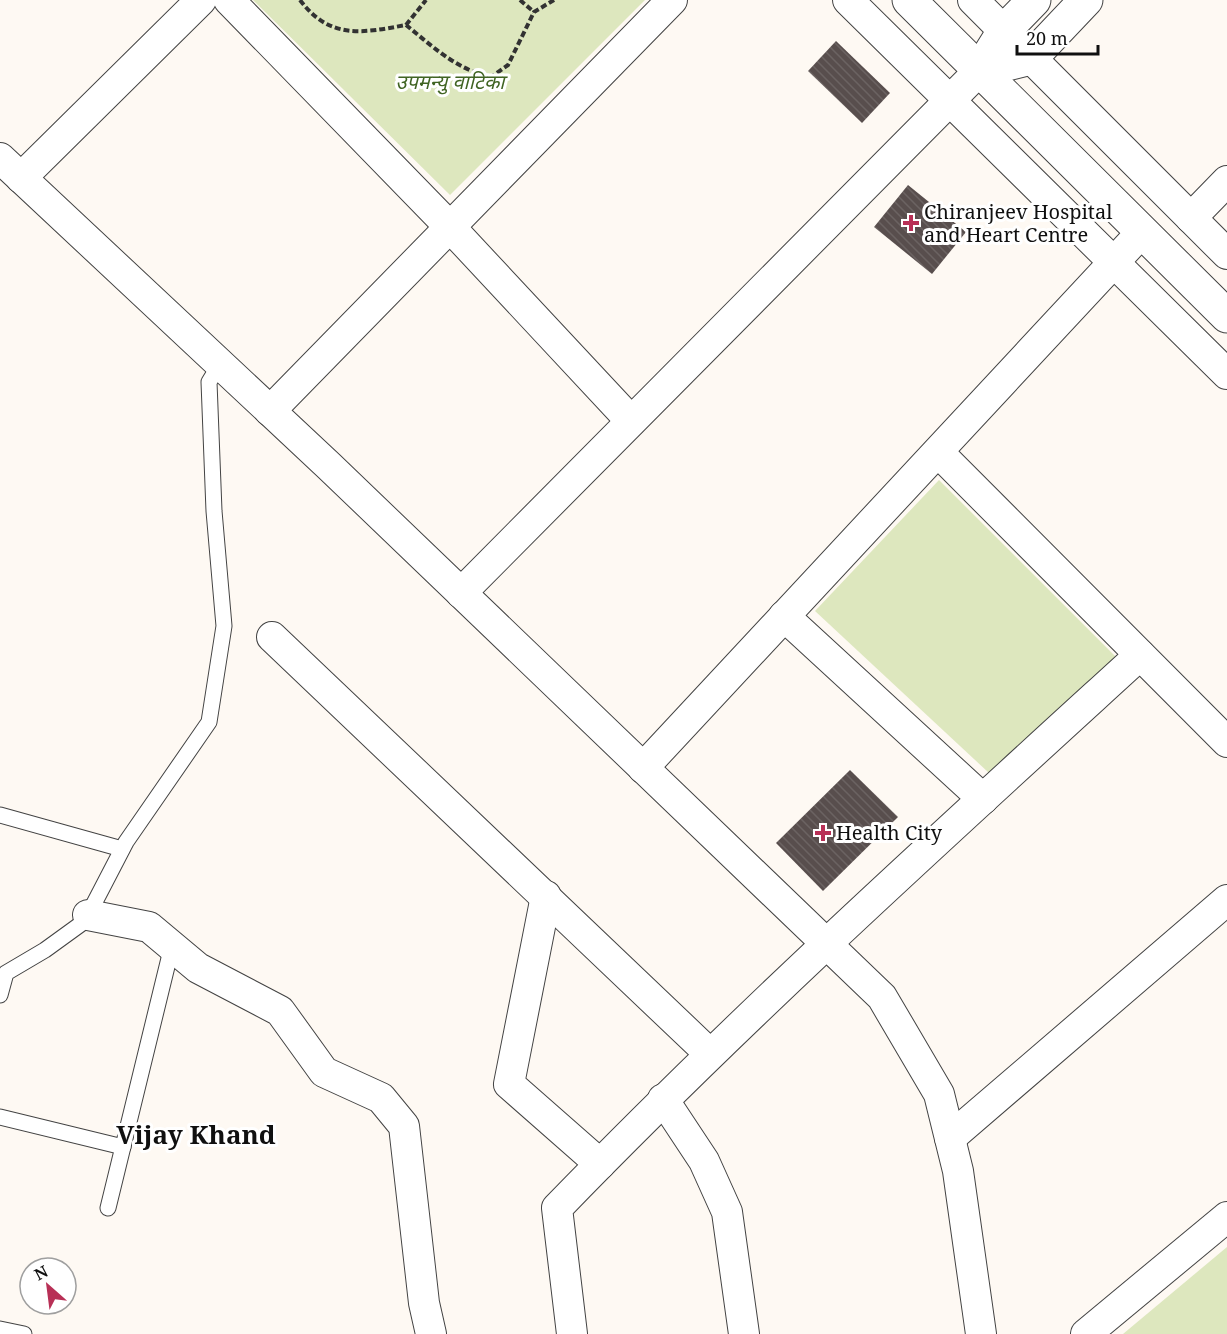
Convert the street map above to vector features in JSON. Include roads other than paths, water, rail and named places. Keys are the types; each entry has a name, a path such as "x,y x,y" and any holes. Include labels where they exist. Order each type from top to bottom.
{"street":[{"path":"201,0 10,168 270,411 882,997 939,1094 958,1171 981,1334"},
{"path":"230,0 450,227 631,421"},
{"path":"270,411 672,0"},
{"path":"848,0 1227,375"},
{"path":"909,0 1227,316"},
{"path":"973,0 1227,254"},
{"path":"461,593 979,71 1004,32 1034,0"},
{"path":"979,71 1031,58 1086,0"},
{"path":"1191,218 1227,181"},
{"path":"643,768 1142,232"},
{"path":"938,452 1227,742"},
{"path":"784,616 983,799"},
{"path":"272,637 711,1054"},
{"path":"572,1334 557,1208 663,1099 826,943 1140,655"},
{"path":"546,896 509,1084 600,1164"},
{"path":"950,1138 1227,900"},
{"path":"88,915 149,927 198,968 280,1011 324,1072 381,1098 404,1126 424,1303 431,1334"},
{"path":"663,1099 704,1161 727,1212 744,1334"},
{"path":"1086,1334 1227,1217"}],"lane":[{"path":"0,995 2,978 6,973 61,939 85,921 122,849 209,722 224,626 214,511 209,382 220,364"},
{"path":"0,814 122,849"},
{"path":"108,1208 172,946"},
{"path":"0,1117 123,1147"},
{"path":"0,1329 24,1334"}],"place":[{"name":"Chiranjeev Hospital and Heart Centre","path":"911,223"},
{"name":"Health City","path":"823,833"}],"district":[{"name":"Vijay Khand","path":"196,1135"}],"park label":[{"name":"उपमन्यु वाटिका","path":"450,82"}]}
